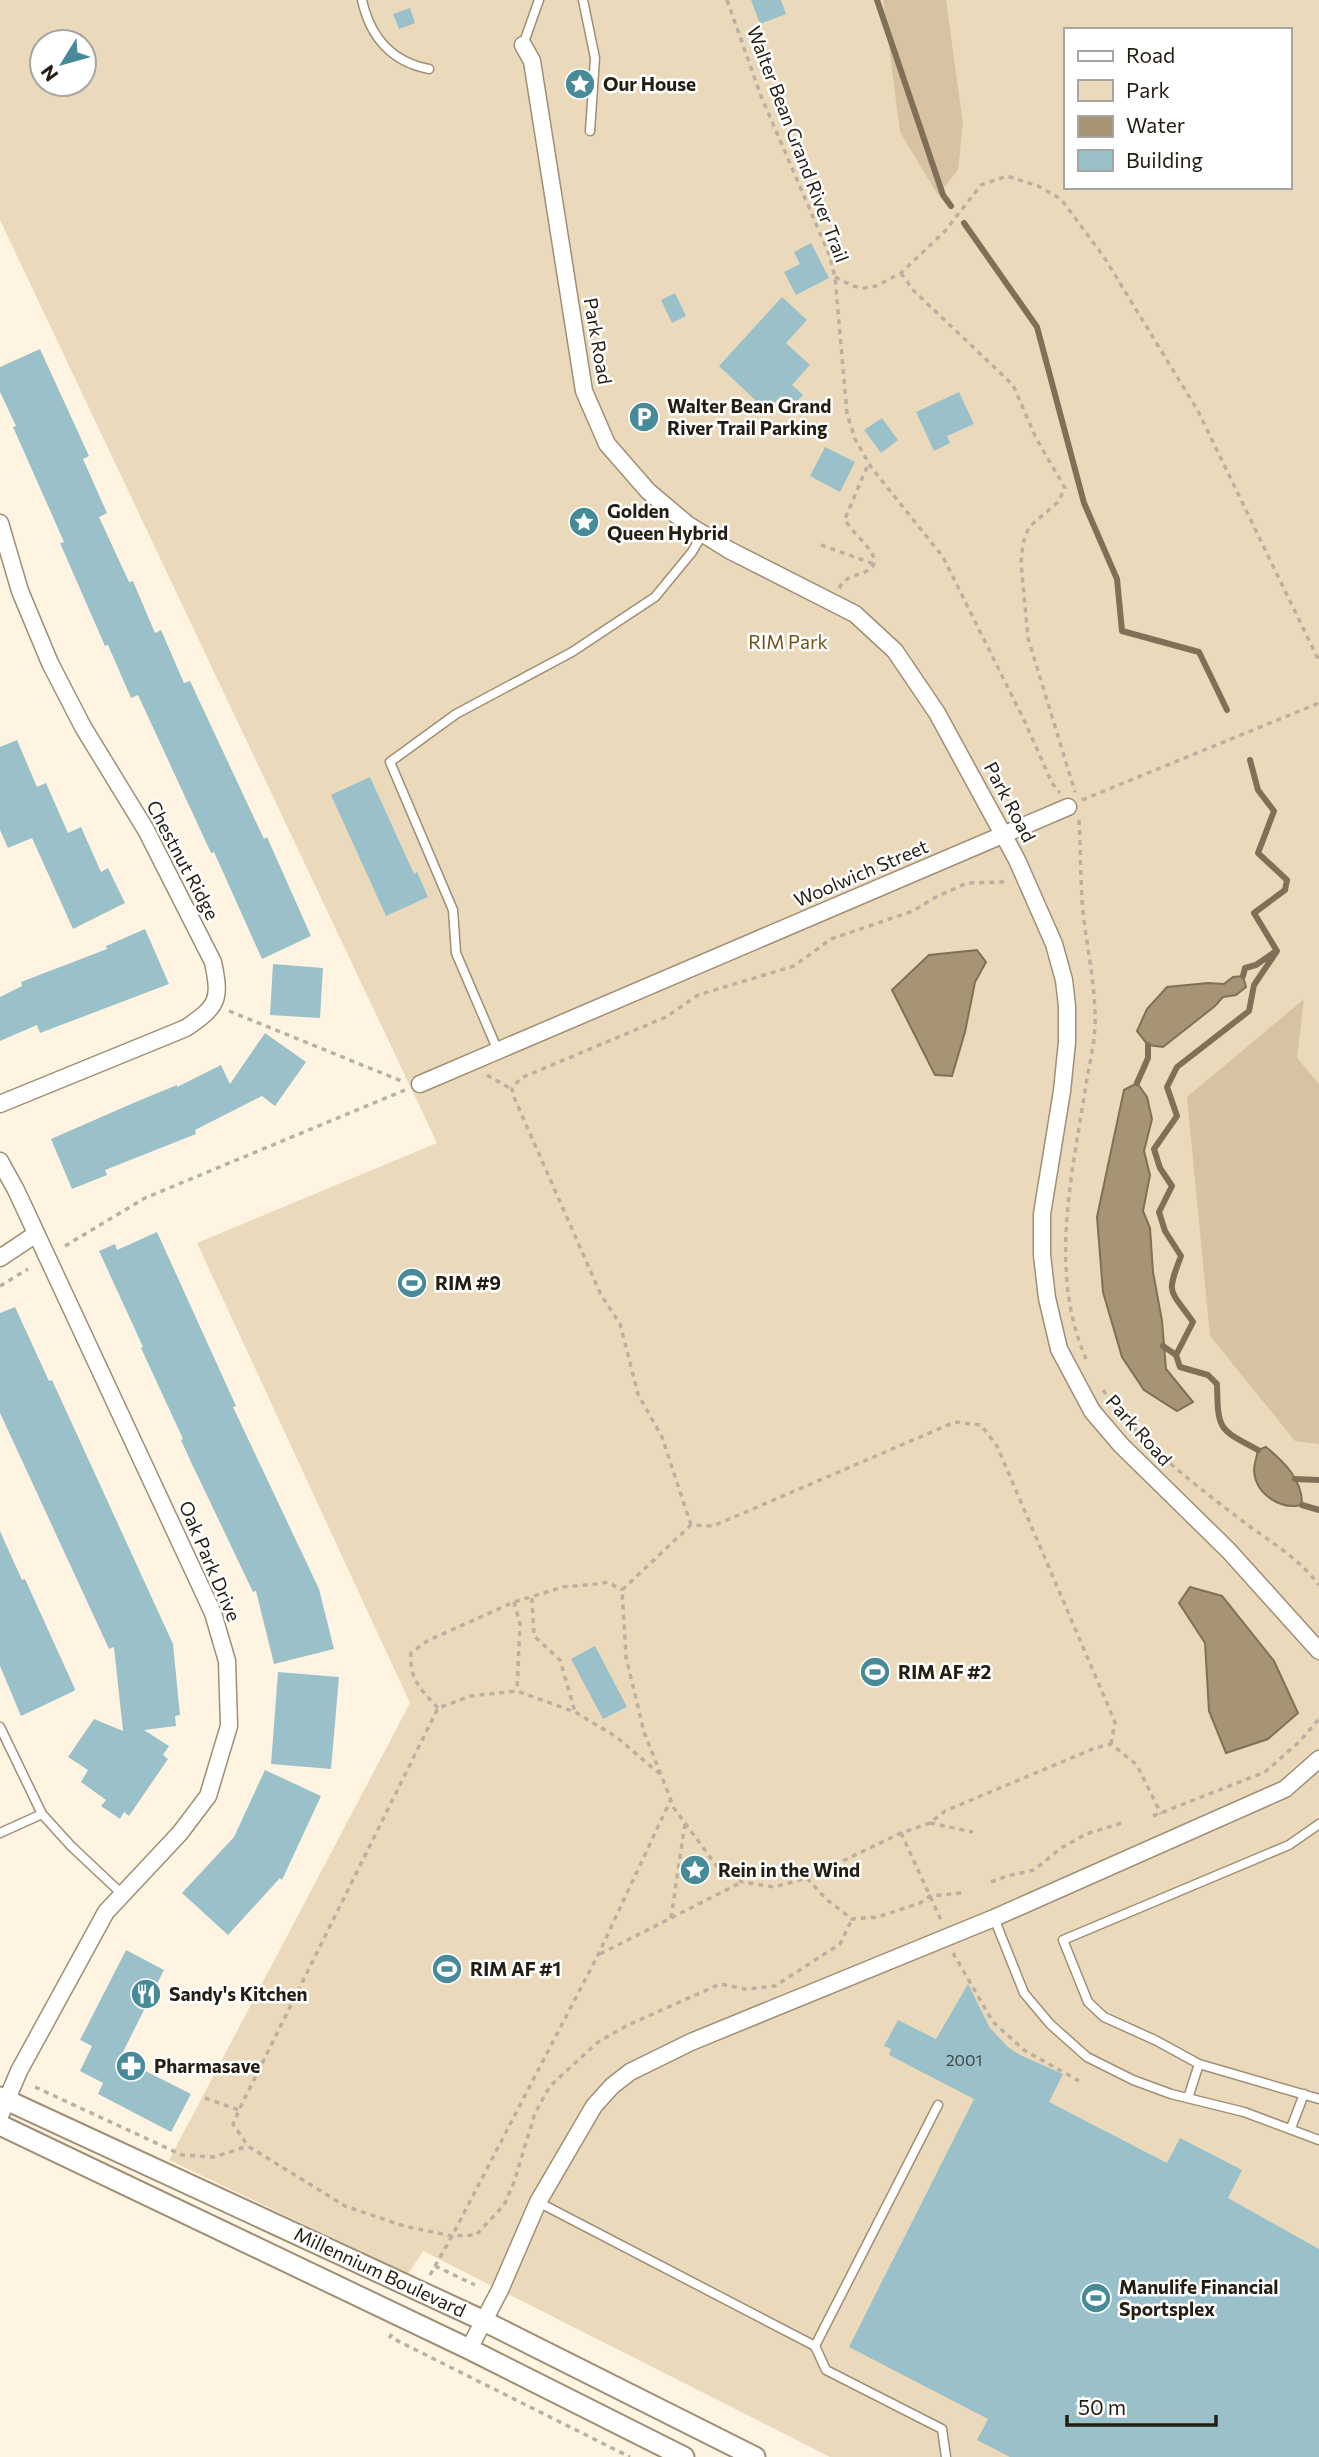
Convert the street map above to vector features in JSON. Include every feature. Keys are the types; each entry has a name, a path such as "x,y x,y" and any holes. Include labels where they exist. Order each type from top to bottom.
{"street":[{"name":"Park Road","path":"523,45 532,61 584,391 607,444 648,491 687,524 729,550 855,614 895,651 937,713 1005,835 1054,944 1064,980 1067,1006 1062,1091 1042,1214 1042,1255 1047,1298 1059,1349 1092,1411 1121,1445 1229,1551 1319,1651"},
{"name":"Chestnut Ridge","path":"0,523 20,592 50,663 82,727 146,830 213,962 218,984 214,1005"},
{"name":"Woolwich Street","path":"417,1085 1073,805"},
{"path":"0,1104 186,1028 214,1005"},
{"name":"Oak Park Drive","path":"0,1161 213,1613 227,1661 229,1726 208,1796 180,1833 106,1912 2,2104"},
{"path":"0,1258 36,1234"},
{"path":"468,2349 499,2290 538,2202 594,2106 612,2086 631,2072 691,2042 994,1918 1285,1789 1319,1759"},
{"name":"Millennium Boulevard","path":"2,2104 482,2320 755,2457"},
{"name":"Millennium Boulevard","path":"0,2126 468,2349 684,2457"}],"lane":[{"path":"362,0 367,22 385,48 410,66 429,69"},
{"path":"523,45 539,0"},
{"path":"583,0 595,58 590,131"},
{"path":"498,1051 456,953 453,910 390,762 456,714 572,652 655,597 692,552 703,533"},
{"path":"0,1727 42,1814 71,1846 122,1894"},
{"path":"0,1833 42,1814"},
{"path":"1319,1824 1289,1845 1063,1940 1088,2002 1104,2017 1199,2064 1319,2099"},
{"path":"994,1918 1024,1993 1050,2024 1087,2057 1133,2080 1244,2112 1319,2140"},
{"path":"1188,2098 1199,2064"},
{"path":"1291,2128 1304,2094"},
{"path":"815,2346 939,2105"},
{"path":"538,2202 815,2346 826,2370 942,2429 946,2457"}],"path":[{"name":"Walter Bean Grand River Trail","path":"727,0 761,96 829,254 835,277 864,288 876,286 901,273 945,231 981,184 1007,176 1038,186 1061,199 1104,257 1198,411 1319,661"},
{"path":"901,273 914,291 1013,385 1036,438 1065,488 1058,502 1029,527 1023,542 1021,563 1028,638 1073,805 1082,904 1094,982 1095,1031 1066,1222 1065,1266 1074,1323 1088,1362"},
{"path":"835,277 847,414 855,439 869,463 943,557 1026,722 1052,783 1073,805"},
{"path":"830,601 843,581 849,576 870,569 874,564 875,557 870,549 849,528 845,519 869,463"},
{"path":"821,545 874,564"},
{"path":"1073,805 1319,703"},
{"path":"513,1090 521,1078 666,1017 698,995 794,966 831,939 913,911 967,883 1002,882 1023,873"},
{"path":"214,1005 417,1085"},
{"path":"468,1063 513,1090 601,1295 620,1324 638,1394 663,1437 691,1525"},
{"path":"65,1246 145,1198 417,1085"},
{"path":"0,1286 28,1269"},
{"path":"1098,1384 1155,1451 1238,1518 1300,1562 1319,1585"},
{"path":"955,1422 981,1425 997,1446 1115,1722 1111,1744 1095,1748 945,1811 930,1823 901,1832 807,1878 774,1887 742,1882 718,1868 685,1823 661,1775 644,1732 625,1657 622,1590 691,1525 713,1526 955,1422"},
{"path":"438,1707 415,1684 410,1667 411,1653 427,1641 514,1602 563,1587 608,1582 622,1590"},
{"path":"532,1598 534,1636 560,1660 575,1712"},
{"path":"514,1602 520,1624 517,1691"},
{"path":"476,2235 452,2236 404,2226 345,2206 248,2146 233,2124 438,1707 471,1696 517,1691 575,1712 615,1736 661,1775"},
{"path":"1153,1816 1265,1772 1300,1741 1319,1719"},
{"path":"1111,1744 1137,1765 1161,1814"},
{"path":"425,2284 598,1955 671,1799"},
{"path":"671,1918 685,1823"},
{"path":"930,1823 973,1832"},
{"path":"991,1882 1007,1875 1034,1870 1061,1847 1086,1834 1122,1823"},
{"path":"901,1832 943,1926"},
{"path":"807,1878 826,1899 852,1919 878,1917 920,1903 930,1896 962,1893"},
{"path":"598,1955 742,1882"},
{"path":"952,1952 993,2022 1024,2050 1079,2081"},
{"path":"35,2087 182,2155 214,2157 248,2146"},
{"path":"205,2098 239,2110"},
{"path":"435,2266 475,2286"},
{"path":"390,2337 630,2457"}],"green space":[{"name":"RIM Park","path":"0,0 1319,0 1319,2457 830,2457 423,2251 408,2274 169,2160 410,1703 197,1243 437,1143 0,220"}],"shaded area":[{"path":"883,0 946,0 963,124 958,170 938,195 900,132"},
{"path":"1304,999 1297,1058 1319,1084 1319,1444 1295,1441 1210,1336 1187,1097"}],"water":[{"path":"977,950 986,962 975,982 965,1032 952,1076 935,1075 892,990 929,955"},
{"path":"1243,976 1246,987 1236,995 1223,997 1163,1047 1148,1045 1137,1031 1147,1009 1167,987 1224,984 1233,977"},
{"path":"1137,1083 1147,1097 1152,1119 1144,1151 1150,1175 1143,1211 1150,1228 1166,1369 1193,1402 1177,1411 1144,1390 1122,1357 1103,1292 1097,1217 1124,1090"},
{"path":"1266,1447 1286,1465 1296,1480 1302,1505 1278,1503 1259,1487 1254,1466 1258,1450"},
{"path":"1190,1587 1222,1596 1274,1661 1298,1713 1268,1739 1226,1753 1209,1711 1205,1643 1179,1603"}],"building":[{"path":"751,0 781,0 786,14 760,24"},
{"path":"410,8 415,23 399,29 393,14"},
{"path":"811,243 829,278 796,295 784,272 800,264 794,252"},
{"path":"675,293 686,316 672,323 661,300"},
{"path":"782,297 807,320 786,343 810,365 792,385 803,395 792,407 781,396 767,411 719,366"},
{"path":"40,349 89,456 83,459 107,513 99,517 129,582 133,581 155,633 161,630 184,683 190,681 264,839 267,837 311,936 262,959 138,695 131,698 108,645 105,646 60,543 64,542 0,392 0,367"},
{"path":"959,392 974,424 947,436 950,443 934,451 916,412"},
{"path":"882,418 898,440 881,453 864,430"},
{"path":"825,447 855,462 840,492 810,476"},
{"path":"17,740 37,787 46,783 68,833 81,827 101,872 108,868 125,903 73,929 32,838 8,848 0,830 0,747"},
{"path":"370,777 414,874 417,872 428,897 386,916 331,795"},
{"path":"145,929 169,984 40,1033 37,1025 0,1041 0,997 22,986 21,982 107,949 106,946"},
{"path":"273,964 323,968 320,1018 270,1015"},
{"path":"265,1033 306,1062 275,1106 262,1096 195,1130 196,1134 105,1170 107,1175 72,1189 51,1139 177,1087 221,1065 230,1084"},
{"path":"157,1232 236,1406 233,1407 319,1589 334,1649 274,1664 256,1591 253,1592 191,1462 99,1251 115,1244 117,1250"},
{"path":"15,1307 49,1381 52,1380 173,1644 180,1715 175,1716 176,1726 144,1730 169,1746 163,1755 168,1759 129,1816 124,1812 120,1819 101,1806 106,1800 81,1782 88,1770 68,1757 94,1719 123,1731 114,1647 109,1649 0,1413 0,1313"},
{"path":"0,1531 75,1689 21,1716 0,1666"},
{"path":"595,1646 627,1707 603,1719 571,1659"},
{"path":"278,1672 339,1677 331,1769 271,1764"},
{"path":"265,1770 321,1796 282,1880 280,1878 228,1935 182,1893 234,1837"},
{"path":"126,1950 164,1970 120,2058 191,2094 171,2132 98,2094 103,2083 80,2071 92,2046 80,2040"},
{"name":"Manulife Financial Sportsplex","path":"968,1984 990,2028 1008,2047 1063,2074 1049,2102 1167,2163 1180,2138 1242,2170 1228,2198 1319,2249 1319,2457 1010,2457 977,2440 988,2419 849,2347 974,2099 889,2055 891,2049 884,2046 898,2020 936,2039"}],"waterway":[{"path":"877,0 943,195 951,206"},
{"path":"964,223 1037,327 1084,503 1117,579 1122,631 1199,652 1227,710"},
{"path":"1250,760 1258,790 1274,811 1258,853 1287,880 1285,890 1254,913 1277,951 1254,985 1249,1011 1177,1067 1167,1087 1177,1116 1154,1149 1160,1168 1172,1186 1159,1212 1165,1231 1181,1256 1173,1278 1172,1291 1193,1322 1176,1355 1180,1367 1208,1375 1217,1384 1218,1411 1223,1426 1235,1437 1258,1450"},
{"path":"1243,976 1245,968 1256,965 1276,951"},
{"path":"1137,1083 1148,1058 1148,1045"},
{"path":"1163,1346 1176,1355"},
{"path":"1295,1479 1319,1480"},
{"path":"1302,1505 1319,1510"}],"place":[{"name":"Our House","path":"580,84"},
{"name":"Walter Bean Grand River Trail Parking","path":"644,417"},
{"name":"Golden Queen Hybrid","path":"584,522"},
{"name":"RIM #9","path":"412,1283"},
{"name":"RIM AF #2","path":"875,1672"},
{"name":"Rein in the Wind","path":"695,1870"},
{"name":"RIM AF #1","path":"447,1969"},
{"name":"Sandy's Kitchen","path":"146,1994"},
{"name":"Pharmasave","path":"131,2066"},
{"name":"Manulife Financial Sportsplex","path":"1096,2298"}]}
